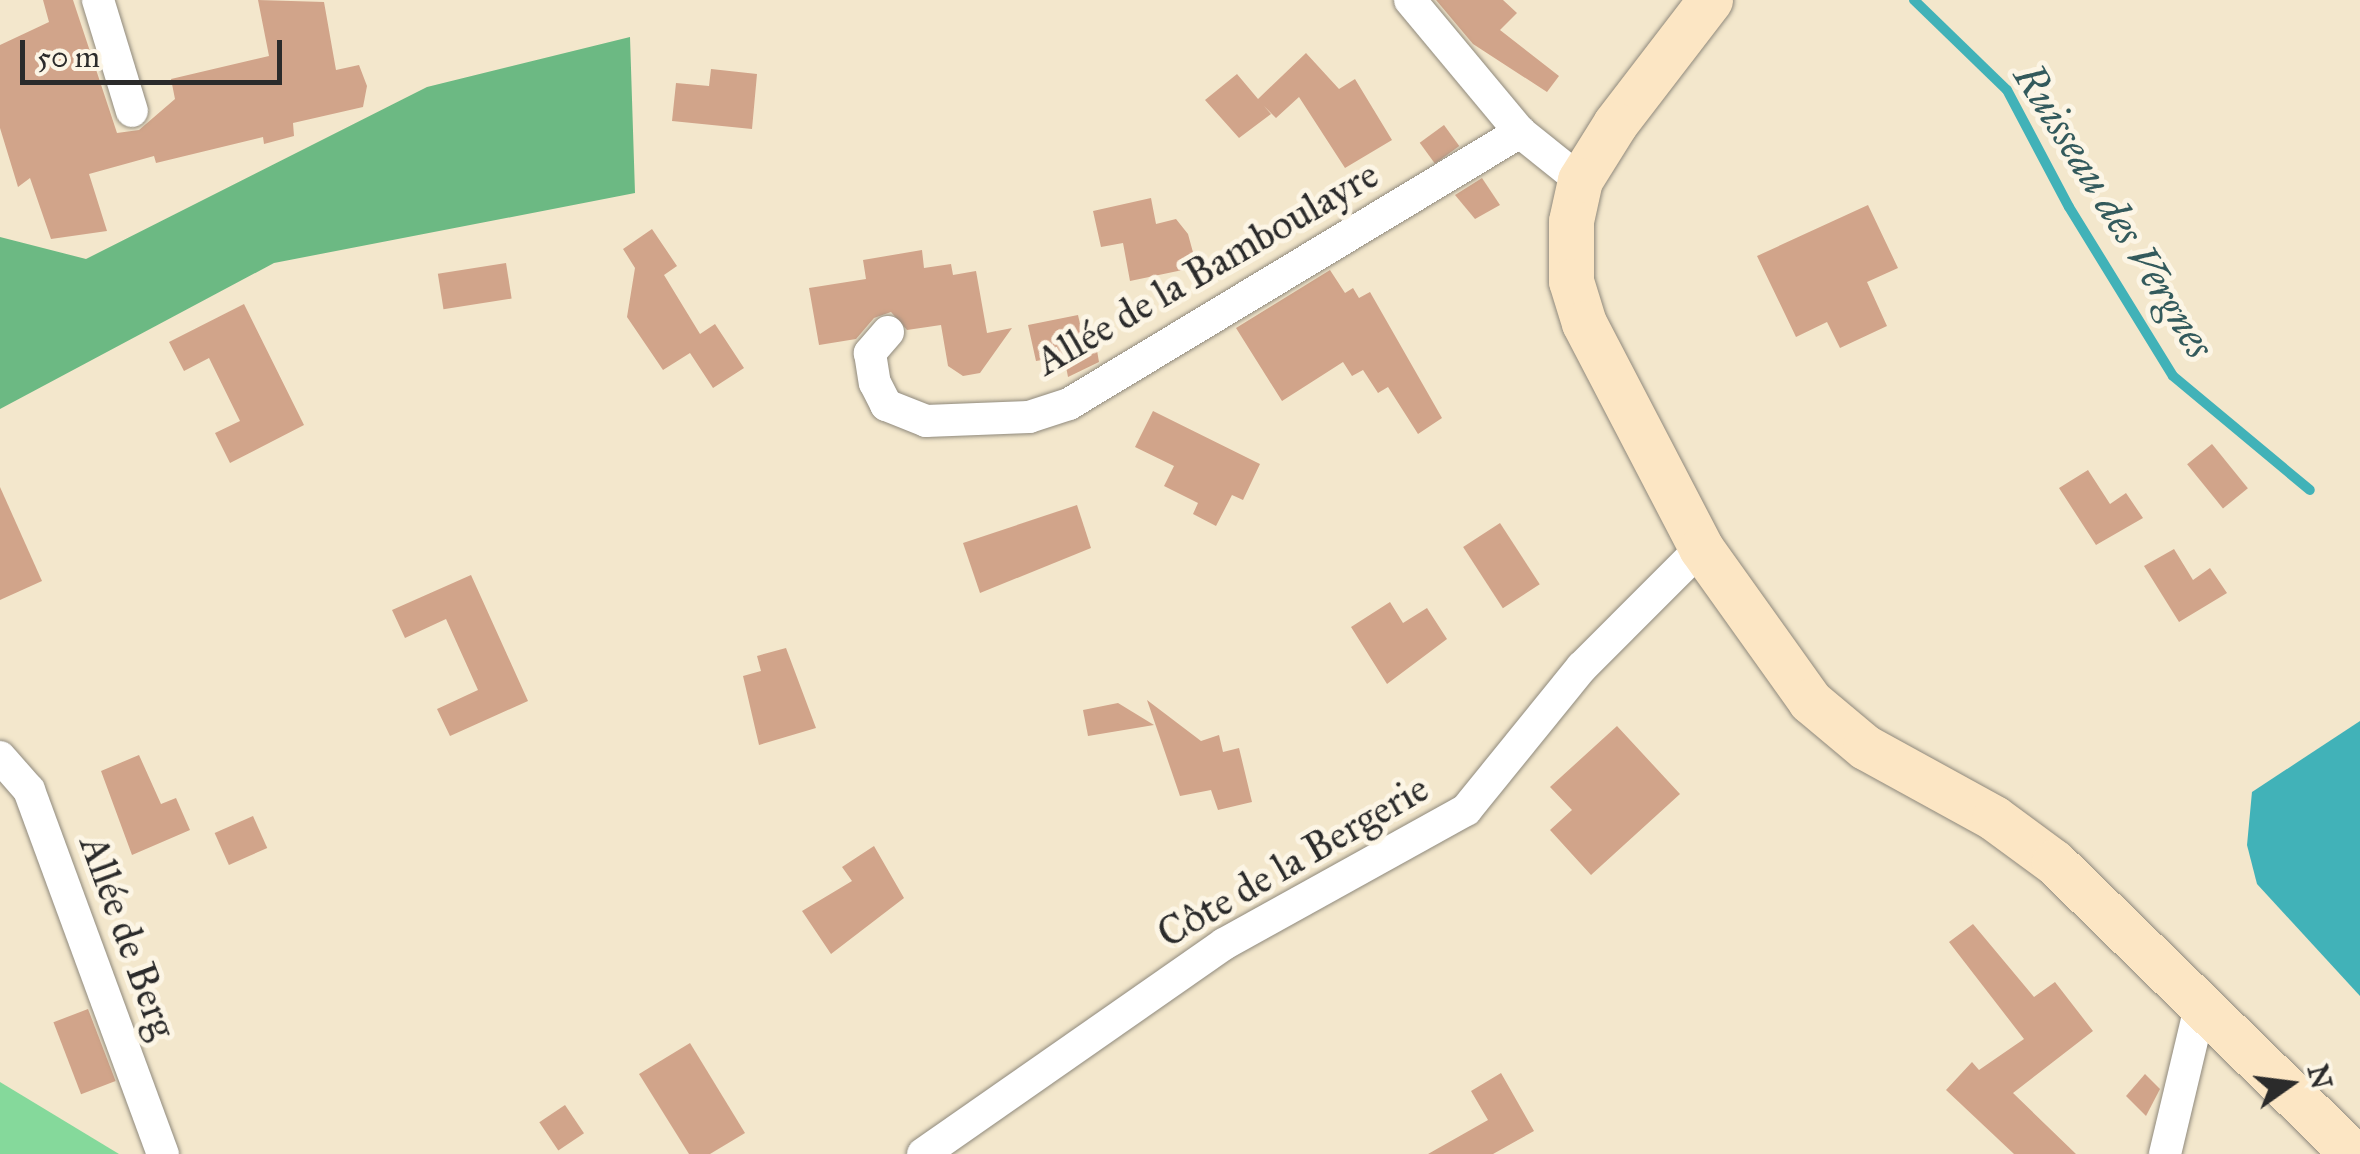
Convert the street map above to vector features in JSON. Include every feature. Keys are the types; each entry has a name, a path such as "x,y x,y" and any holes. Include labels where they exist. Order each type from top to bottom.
{"street":[{"path":"98,0 132,112"},
{"path":"1410,0 1520,132 1580,180"},
{"path":"1710,0 1580,180 1571,221 1572,281 1584,323 1702,548 1810,700 1865,747 1994,818 2054,862 2353,1154"},
{"name":"Allée de la Bamboulayre","path":"888,332 870,352 875,382 886,405 926,422 1029,417 1069,404 1520,132"},
{"name":"Côte de la Bergerie","path":"924,1154 1224,944 1466,810 1582,667 1702,548"},
{"name":"Allée de Berg","path":"0,757 29,790 163,1154"},
{"path":"2165,1154 2201,1004"}],"green space":[{"path":"630,37 635,193 274,263 0,409 0,237 86,259 427,87"},
{"path":"0,1082 119,1154 0,1154"}],"water":[{"path":"2360,721 2360,996 2257,884 2247,845 2252,792"}],"building":[{"path":"43,0 73,0 117,133 139,130 175,99 171,79 269,56 258,0 324,2 336,70 359,65 367,86 363,107 293,123 294,136 264,144 263,137 156,163 154,156 89,174 107,231 51,239 30,178 18,187 0,128 0,45 49,22"},
{"path":"1436,0 1503,0 1517,13 1500,30 1559,76 1547,92 1473,44"},
{"path":"1306,53 1339,89 1355,79 1392,140 1345,168 1299,97 1276,118 1264,106 1271,114 1239,138 1205,100 1237,74 1258,99"},
{"path":"711,69 757,74 752,129 672,121 676,83 709,86"},
{"path":"1444,125 1459,146 1435,164 1420,143"},
{"path":"1482,178 1500,205 1475,219 1455,195"},
{"path":"1151,198 1156,224 1176,219 1188,234 1197,267 1130,281 1123,243 1101,247 1093,211"},
{"path":"1868,205 1898,268 1867,282 1887,326 1840,348 1827,322 1796,337 1757,256"},
{"path":"652,229 677,266 664,275 700,334 715,324 744,368 713,388 690,353 663,370 627,317 635,268 623,249"},
{"path":"922,250 924,268 951,264 953,275 976,271 987,333 1012,328 980,373 963,376 948,366 941,325 907,330 891,312 874,318 856,339 819,345 809,288 866,279 863,260"},
{"path":"506,263 512,299 443,309 438,274"},
{"path":"1330,270 1345,293 1353,288 1359,298 1370,292 1442,418 1418,434 1388,387 1378,393 1363,370 1352,376 1343,362 1282,401 1236,328"},
{"path":"244,304 304,425 230,463 215,433 240,421 209,358 184,371 169,342"},
{"path":"1078,315 1084,341 1095,339 1099,362 1068,377 1064,356 1036,361 1028,325"},
{"path":"1153,411 1260,464 1243,500 1232,495 1216,526 1193,514 1198,503 1164,486 1174,466 1135,447"},
{"path":"2212,444 2248,488 2223,508 2187,464"},
{"path":"2088,470 2110,504 2126,493 2143,518 2096,545 2059,488"},
{"path":"0,487 42,581 0,600"},
{"path":"1077,505 1091,548 980,593 963,543"},
{"path":"1500,523 1540,584 1503,608 1463,547"},
{"path":"2174,549 2193,580 2210,568 2227,593 2179,622 2144,566"},
{"path":"471,575 528,701 450,736 437,709 478,690 446,619 405,638 392,610"},
{"path":"1390,602 1403,623 1427,608 1447,639 1387,684 1351,627"},
{"path":"786,648 816,728 759,745 743,676 761,671 757,656"},
{"path":"1147,700 1201,741 1219,735 1223,752 1239,748 1252,802 1218,810 1211,790 1180,796"},
{"path":"1118,703 1154,725 1088,736 1083,710"},
{"path":"1617,726 1680,794 1591,875 1550,830 1572,810 1550,787"},
{"path":"139,755 161,804 176,798 190,830 132,855 101,771"},
{"path":"253,816 267,848 229,865 215,833"},
{"path":"874,846 904,898 831,954 802,911 852,881 842,867"},
{"path":"1973,924 2034,997 2055,982 2093,1031 2013,1093 2076,1154 2014,1154 1946,1090 1972,1062 1979,1070 2024,1039 1949,942"},
{"path":"88,1009 116,1081 81,1094 53,1022"},
{"path":"690,1043 745,1133 710,1154 689,1154 639,1074"},
{"path":"1501,1073 1534,1131 1493,1154 1428,1154 1488,1120 1471,1091"},
{"path":"2145,1074 2160,1089 2146,1116 2126,1096"},
{"path":"565,1105 584,1133 558,1151 539,1122"}],"waterway":[{"name":"Ruisseau des Vergnes","path":"1914,0 2007,90 2069,207 2173,376 2310,490"}]}
